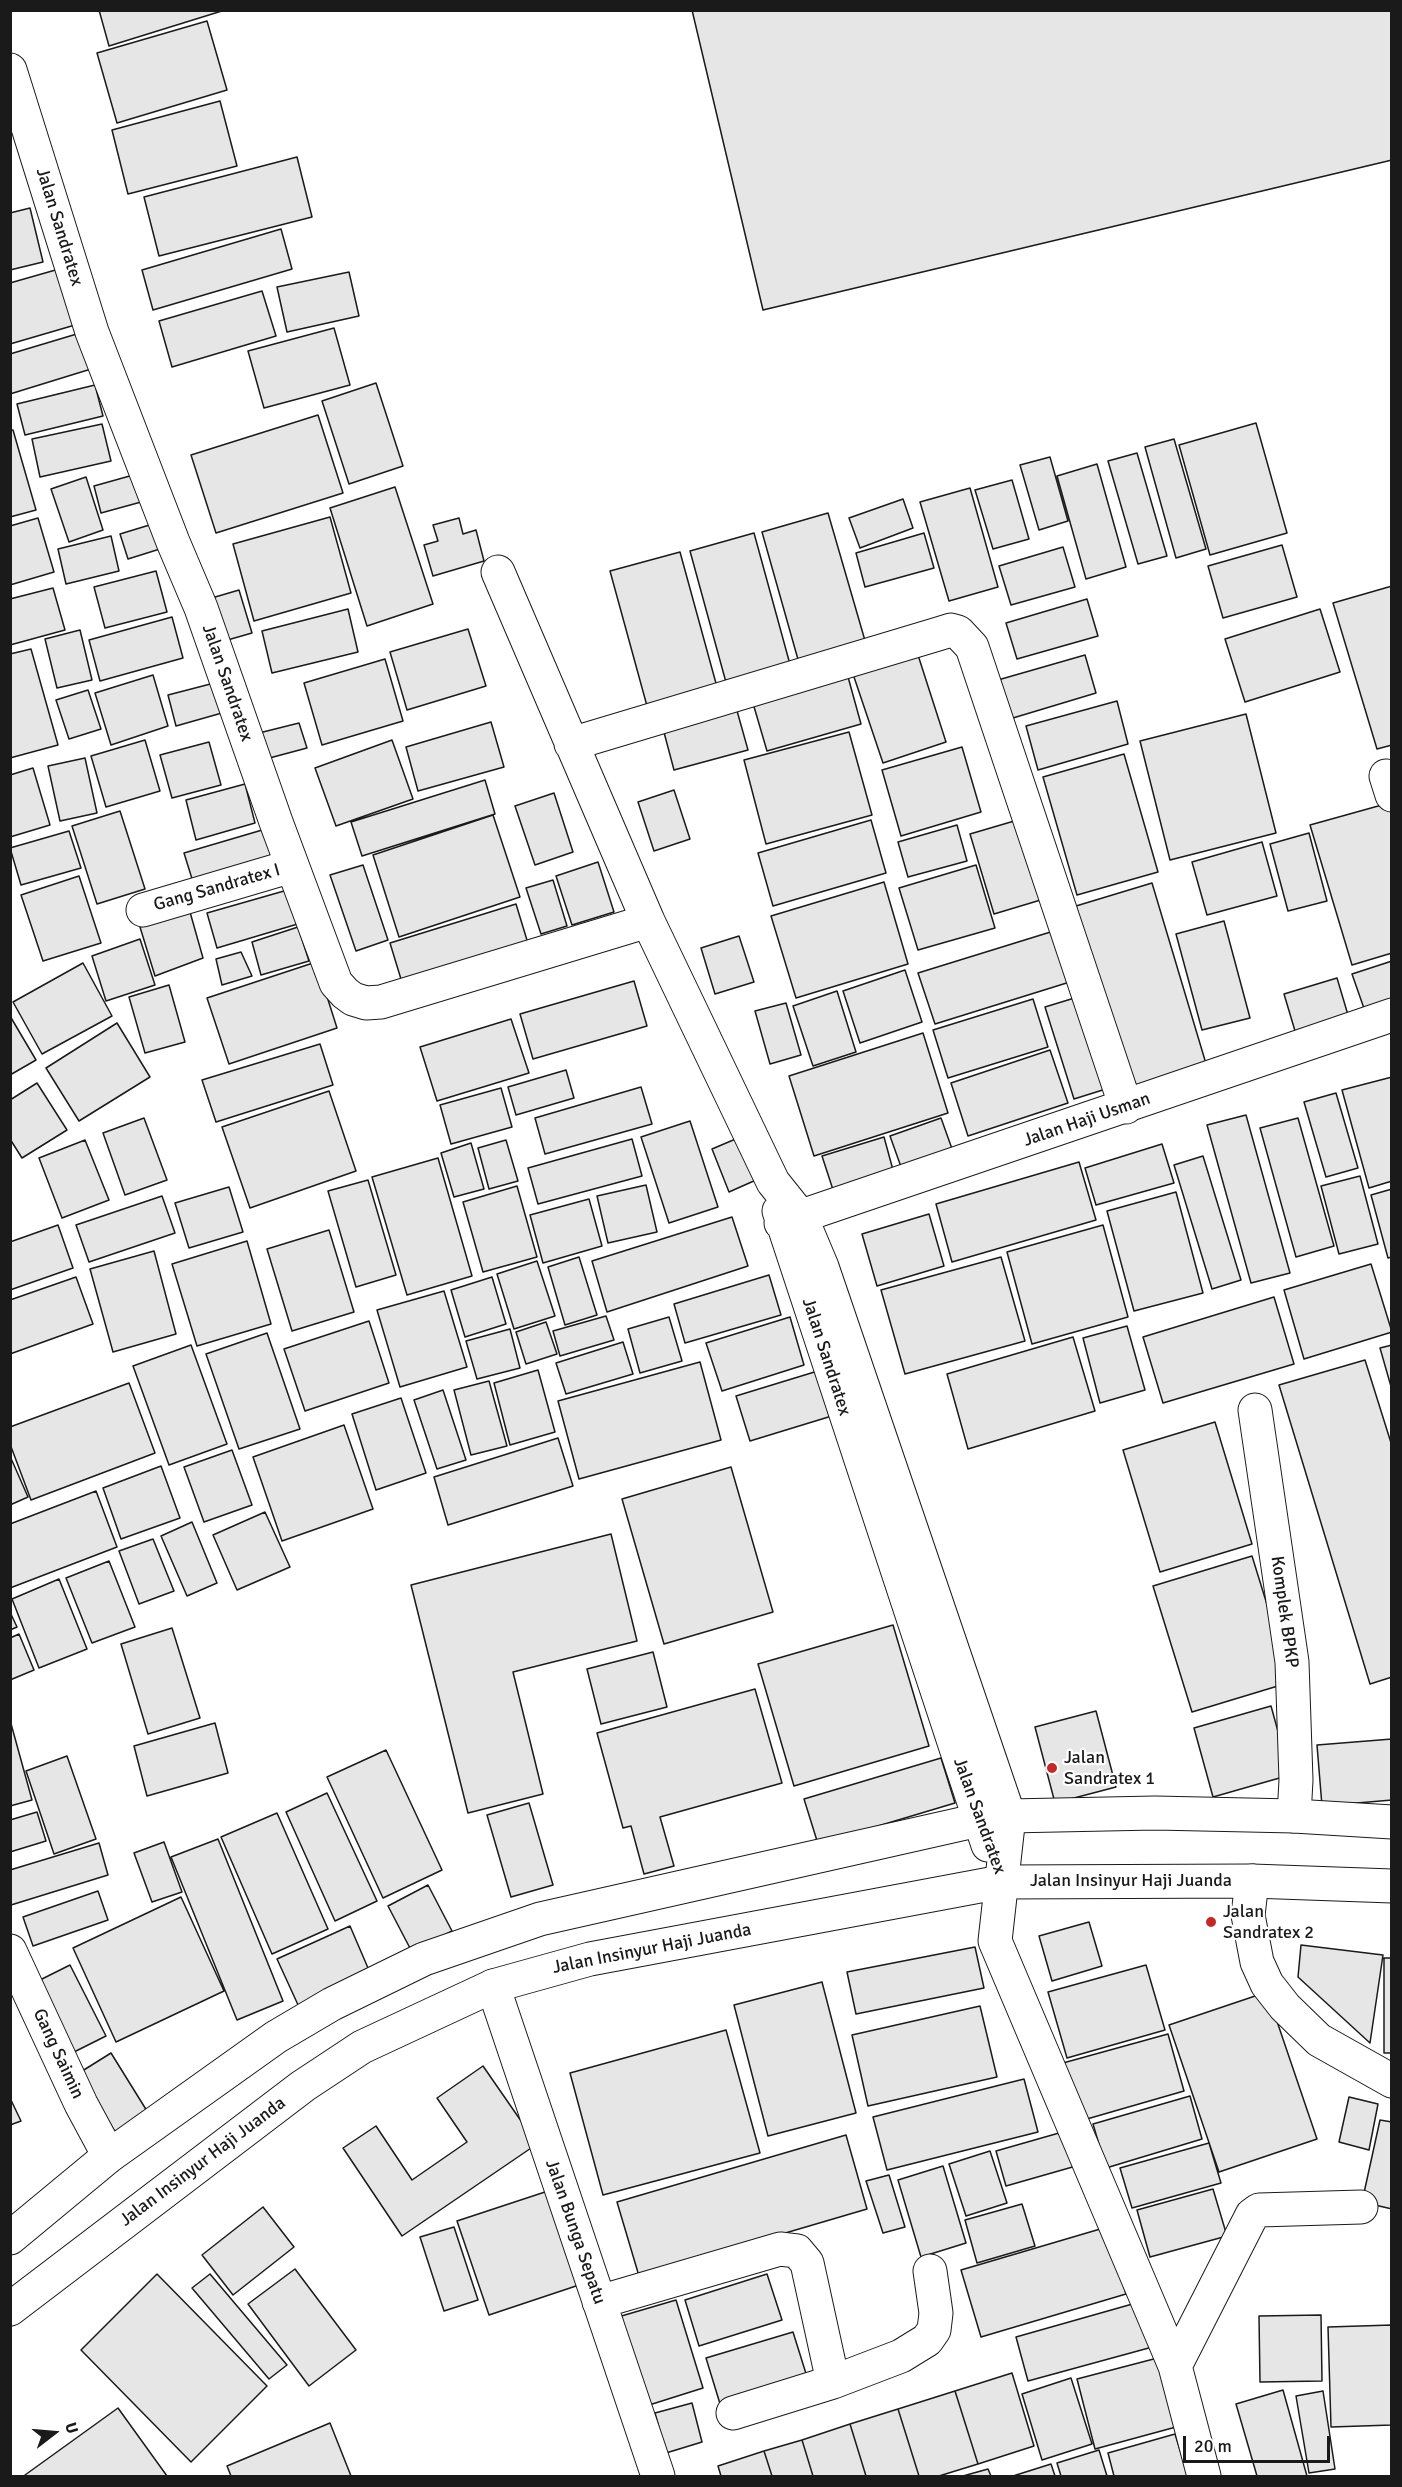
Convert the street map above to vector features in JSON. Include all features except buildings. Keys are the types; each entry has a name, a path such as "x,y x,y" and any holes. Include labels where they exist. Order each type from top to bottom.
{"main road":[{"name":"Jalan Sandratex","path":"10,70 92,332 201,608 292,866 336,982 345,993 366,1003 381,1002 648,921"},
{"name":"Jalan Sandratex","path":"498,572 648,921 791,1220 826,1278 994,1818 1001,1882 995,1941 1176,2366 1204,2476"},
{"path":"571,744 944,632 958,632 972,647 1126,1107"},
{"name":"Gang Sandratex I","path":"143,910 292,866"},
{"name":"Jalan Haji Usman","path":"791,1220 1392,1015"},
{"name":"Komplek BPKP","path":"1255,1410 1292,1662 1296,1780 1294,1816"},
{"path":"10,2238 109,2156 276,2037 332,2004 424,1959 540,1919 994,1818 1155,1813 1294,1816 1392,1822"},
{"path":"1252,1881 1248,1915 1257,1962 1267,1984 1285,2007 1319,2040 1392,2081"},
{"name":"Jalan Insinyur Haji Juanda","path":"10,2309 303,2086 363,2048 493,1986 590,1959 1001,1882 1252,1881 1392,1886"},
{"name":"Gang Saimin","path":"10,1951 81,2104 109,2156"},
{"name":"Jalan Bunga Sepatu","path":"493,1986 658,2476"},
{"path":"1176,2366 1252,2215 1260,2210 1361,2207"},
{"path":"599,2302 780,2249 797,2251 807,2263 833,2382"},
{"path":"733,2413 833,2382 901,2356 927,2340 934,2330 936,2313 930,2271"}],"place":[{"name":"Jalan Sandratex 1","path":"1052,1768"},
{"name":"Jalan Sandratex 2","path":"1211,1922"}]}
